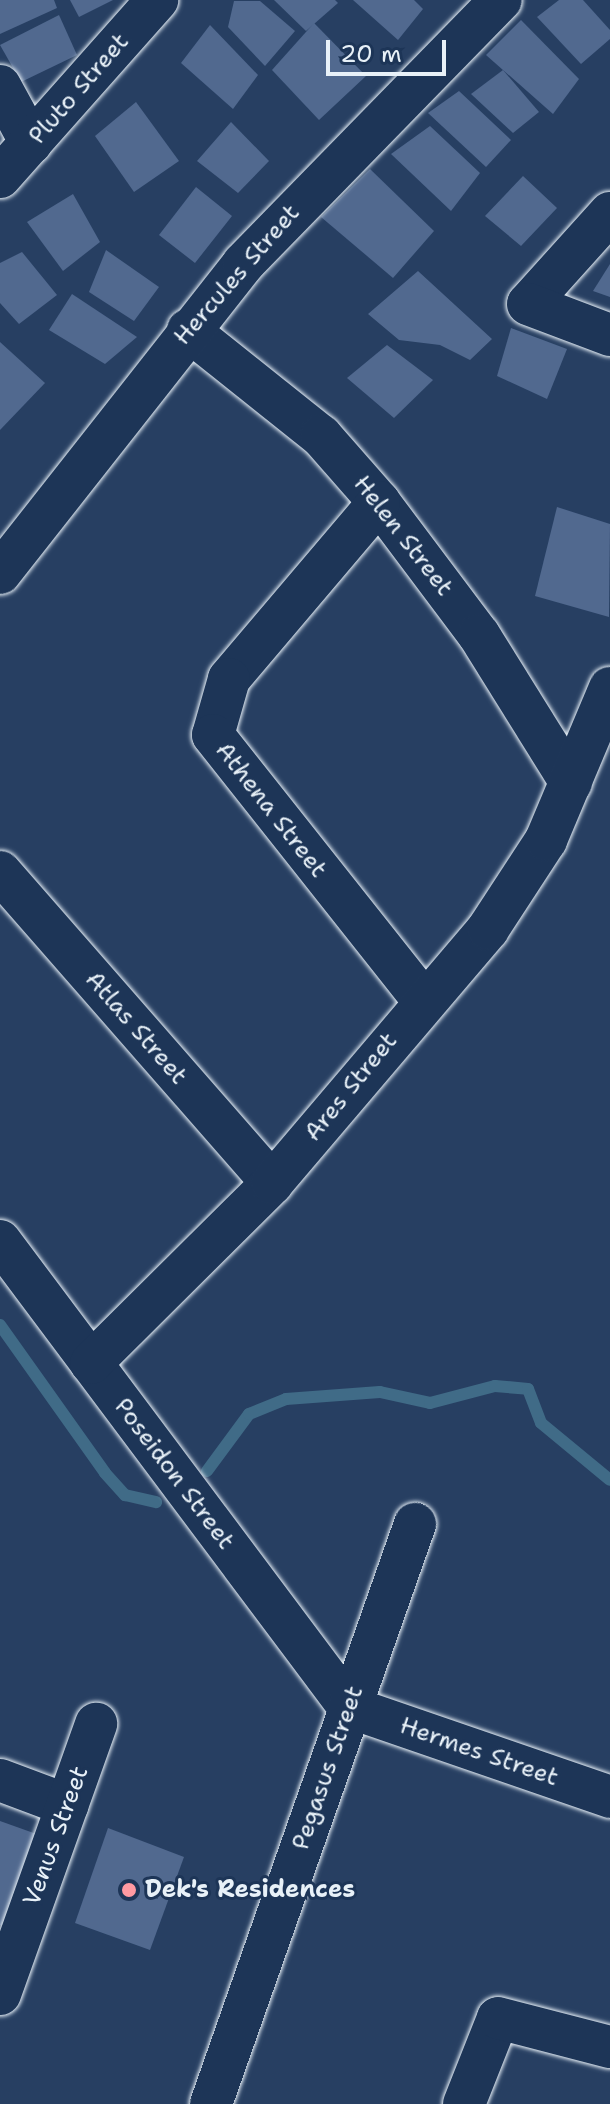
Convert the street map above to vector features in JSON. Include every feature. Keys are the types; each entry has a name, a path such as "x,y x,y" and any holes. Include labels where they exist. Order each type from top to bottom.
{"street":[{"name":"Pluto Street","path":"0,177 157,0"},
{"name":"Hercules Street","path":"8,545 301,199 501,0"},
{"path":"0,86 31,143"},
{"path":"610,213 528,304 610,335"},
{"name":"Helen Street","path":"188,330 321,436 379,502 479,635 571,783"},
{"name":"Athena Street","path":"379,502 229,679 213,735 423,1000"},
{"name":"Ares Street","path":"91,1363 272,1183 520,883 571,783 610,688"},
{"name":"Atlas Street","path":"0,872 272,1183"},
{"name":"Poseidon Street","path":"0,1241 349,1707"},
{"name":"Pegasus Street","path":"211,2104 415,1524"},
{"name":"Hermes Street","path":"349,1707 610,1797"},
{"name":"Venus Street","path":"3,1976 96,1724"},
{"path":"0,1780 67,1805"},
{"path":"464,2104 498,2018 610,2047"}],"building":[{"path":"0,0 54,0 57,8 0,34"},
{"path":"70,0 113,0 79,17"},
{"path":"274,0 335,0 338,3 306,31"},
{"path":"353,0 414,0 423,9 398,40"},
{"path":"559,0 583,0 610,30 610,39 581,64 537,17"},
{"path":"234,1 260,1 295,31 265,66 228,27"},
{"path":"59,15 77,55 21,82 0,45"},
{"path":"521,20 579,79 553,114 486,55"},
{"path":"314,23 366,76 319,120 272,70"},
{"path":"210,25 258,75 233,109 181,63"},
{"path":"503,70 539,112 513,133 471,94"},
{"path":"459,91 511,140 486,167 428,113"},
{"path":"136,102 179,161 134,192 95,136"},
{"path":"231,122 269,161 238,193 197,161"},
{"path":"430,126 480,173 451,211 391,154"},
{"path":"370,169 434,231 393,278 321,217"},
{"path":"523,176 557,208 521,246 485,216"},
{"path":"196,187 232,216 195,263 159,235"},
{"path":"73,194 100,242 63,271 27,222"},
{"path":"106,250 159,287 134,321 89,292"},
{"path":"22,252 57,295 19,324 0,303 0,263"},
{"path":"610,264 610,297 593,291"},
{"path":"418,271 492,339 470,360 440,345 399,340 368,314"},
{"path":"72,294 137,337 105,364 49,330"},
{"path":"511,328 567,349 547,399 497,376"},
{"path":"0,342 45,383 0,430"},
{"path":"387,345 433,380 394,418 347,378"},
{"path":"557,507 610,524 609,617 535,596"},
{"path":"0,1821 42,1836 11,1928 0,1925"},
{"name":"Dek's Residences","path":"108,1828 184,1857 150,1950 75,1923"}],"waterway":[{"path":"0,1325 105,1473 125,1495 156,1502"},
{"path":"207,1471 249,1414 286,1399 380,1392 430,1403 495,1386 528,1389 541,1423 610,1480"}],"place":[{"name":"Dek's Residences","path":"129,1890"}]}
